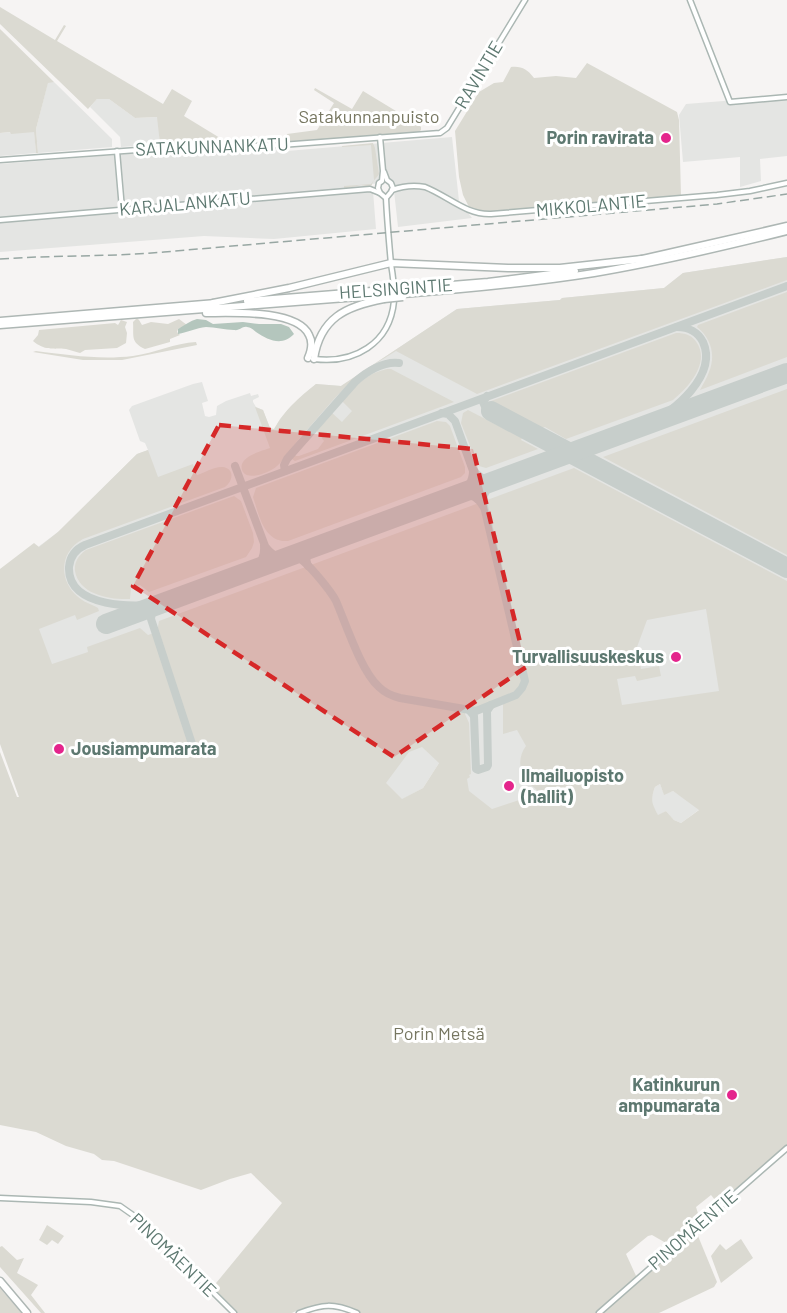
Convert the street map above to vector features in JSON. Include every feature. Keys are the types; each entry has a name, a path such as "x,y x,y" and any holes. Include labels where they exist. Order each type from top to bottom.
{"highway":[{"name":"HELSINGINTIE","path":"0,326 384,295 531,277 642,259 787,226"},
{"name":"HELSINGINTIE","path":"403,293 515,284 603,272 787,231"},
{"path":"213,303 280,291 391,263 560,268 642,259"},
{"path":"311,359 318,339 334,318 353,307 384,295"},
{"name":"HELSINGINTIE","path":"0,321 213,303 384,295"},
{"path":"154,314 236,313 285,318 302,325 308,332 311,359"},
{"path":"0,1281 27,1313"}],"street":[{"name":"RAVINTIE","path":"424,135 440,133 447,128 525,0"},
{"path":"690,0 730,102 787,97"},
{"name":"SATAKUNNANKATU","path":"0,160 165,147 281,145 424,135"},
{"path":"380,137 385,182 391,192"},
{"path":"117,151 122,209"},
{"path":"385,182 400,187"},
{"path":"311,359 327,361 349,358 369,347 381,335 390,317 394,301 394,286 382,195 378,188 385,182"},
{"name":"KARJALANKATU","path":"0,220 370,189 385,182"},
{"name":"MIKKOLANTIE","path":"400,187 425,187 470,211 485,214 717,195 787,183"},
{"path":"382,195 400,187"},
{"name":"KARJALANKATU","path":"370,189 382,195"},
{"name":"PINOMÄENTIE","path":"599,1313 787,1148"},
{"name":"PINOMÄENTIE","path":"0,1198 91,1202 120,1206 140,1220 234,1313"},
{"path":"300,1313 325,1305 339,1306 357,1313"}],"highlighted area":[{"path":"219,425 473,449 526,667 394,757 133,586"}],"shaded area":[{"path":"48,82 54,82 112,139 112,147 38,153 36,129"},
{"path":"787,96 787,156 760,159 761,181 740,187 740,157 683,162 679,115 686,104"},
{"path":"97,99 109,99 135,118 158,117 160,144 121,147 120,137 90,107"},
{"path":"34,130 36,153 0,156 0,133"},
{"path":"452,137 459,201 472,218 398,227 393,182 371,184 376,229 274,239 204,236 0,252 0,164 178,150 287,148 287,151"},
{"path":"787,257 787,696 647,761 450,825 439,763 423,788 385,809 136,787 0,612 38,547 58,532 137,454 148,450 145,443 140,441 129,410 132,406 202,382 208,401 202,403 205,416 216,415 217,406 226,401 250,393 251,396 258,394 259,397 253,402 256,407 263,410 270,428 274,430 291,406 316,384 341,386 457,309 664,288 683,273"},
{"path":"197,319 213,324 243,322 281,324 289,327 294,334 285,340 275,341 247,327 236,330 206,327 178,334 178,329"},
{"path":"660,784 664,794 673,791 700,809 681,823 674,820 666,811 658,816 652,804 652,796 655,787"}],"green space":[{"path":"0,7 55,40 64,25 66,26 57,41 163,104 172,89 192,101 184,116 220,138 215,142 160,144 157,117 135,118 109,99 97,99 88,109 0,24"},
{"path":"0,29 54,82 48,83 36,129 38,153 36,153 34,132 0,133"},
{"path":"587,63 677,112 681,196 491,212 470,209 463,195 459,177 455,131 479,92 494,83 503,82 511,67 524,69 534,78 556,76 576,78"},
{"name":"Satakunnanpuisto","path":"315,88 352,109 363,91 419,125 421,130 419,132 286,142 287,134 317,130 334,103 314,90"},
{"path":"373,143 379,174 372,185 344,189 344,186 371,184 374,180 371,145 342,146"},
{"path":"787,257 787,280 477,394 396,351 346,386 274,468 255,476 246,475 243,472 243,462 246,459 270,448 255,407 263,410 270,428 274,429 292,405 316,384 341,386 457,309 664,288 683,273"},
{"path":"787,292 787,357 700,390 711,366 712,353 706,336 697,327 698,325"},
{"path":"137,318 142,325 151,322 168,324 179,319 187,325 178,329 177,332 180,335 170,339 170,342 145,349 137,344 134,338 133,322"},
{"path":"121,320 127,322 126,343 117,348 85,350 80,353 66,349 45,348 33,341 39,330 115,323 118,325"},
{"path":"676,333 688,335 695,340 701,359 691,382 673,400 566,439 491,401"},
{"path":"196,342 197,345 122,360 83,360 33,352 121,357 141,355"},
{"path":"387,369 454,402 295,461 292,459 294,454 299,456 318,449 324,441 316,430 332,413 342,422 352,411 342,401 367,377"},
{"path":"787,389 787,555 603,457"},
{"path":"468,410 522,438 521,440 538,449 486,468 479,466 461,423 463,413"},
{"path":"437,421 446,422 450,426 465,467 465,473 461,477 288,541 273,538 264,527 253,497 256,488"},
{"name":"Porin Metsä","path":"148,450 158,477 193,464 197,475 220,467 227,468 230,470 231,479 225,487 83,539 75,544 66,558 64,574 77,596 98,608 99,611 77,620 75,615 39,629 52,664 88,652 87,647 140,628 148,635 157,632 159,621 574,468 787,581 787,1146 719,1205 711,1195 696,1207 700,1220 673,1247 652,1235 626,1254 637,1278 596,1313 360,1313 339,1305 325,1304 292,1313 237,1313 212,1288 282,1203 251,1173 201,1190 114,1161 102,1160 94,1154 66,1146 36,1132 0,1125 0,752 17,797 19,797 0,744 0,569 34,543 39,547 58,532 137,454","holes":["706,609 719,691 622,705 617,679 635,676 637,681 661,676 659,666 641,669 637,647 647,620","501,698 503,734 517,730 526,746 520,762 521,770 526,781 540,793 492,809 469,791 467,779 471,774 469,723 465,714 467,708 478,708","422,747 439,763 423,788 402,799 386,783 409,752","660,784 664,795 673,791 699,810 681,823 674,820 666,811 658,815 652,802 655,787"]},
{"path":"234,496 241,501 253,533 254,542 246,557 149,592 140,585 131,588 130,599 105,597 89,591 78,579 75,565 79,556 86,550"},
{"path":"47,1225 64,1236 58,1244 52,1240 47,1245 39,1240"},
{"path":"694,1234 698,1236 717,1282 714,1287 659,1313 603,1313"},
{"path":"741,1239 753,1258 721,1283 711,1256 720,1244 726,1250"},
{"path":"2,1246 17,1260 24,1258 17,1273 38,1285 31,1295 45,1313 41,1313 0,1267 0,1247"},
{"path":"0,1288 21,1312 21,1313 0,1313"}],"taxiway":[{"path":"164,603 122,605 91,598 79,591 71,581 69,567 72,556 85,545 787,286"},
{"path":"648,424 670,411 691,391 704,367 706,355 701,338 692,331 677,327"},
{"path":"285,471 284,465 287,459 355,382 375,368 399,363"},
{"path":"486,409 483,402 487,396"},
{"path":"442,413 448,414 455,421 473,471 469,486 457,495"},
{"path":"235,466 265,546 275,555 299,558 324,584 336,601 360,659 372,680 384,691 400,698 476,711 516,695 525,681 483,502 487,489 498,480"},
{"path":"473,469 483,478 496,480"},
{"path":"458,495 473,496 483,506"},
{"path":"249,571 261,561 264,546"},
{"path":"308,566 307,555 314,547"},
{"path":"159,605 152,611 151,619 193,747"},
{"path":"469,710 474,716 476,769 478,770 488,765 487,711 491,705"}],"runway":[{"path":"106,624 787,373"},
{"path":"491,411 787,568"}],"railway":[{"path":"0,259 164,252 717,204 787,194"}],"place":[{"name":"Porin ravirata","path":"666,138"},
{"name":"Turvallisuuskeskus","path":"676,657"},
{"name":"Jousiampumarata","path":"59,749"},
{"name":"Ilmailuopisto (hallit)","path":"509,786"},
{"name":"Katinkurun ampumarata","path":"732,1095"}]}
